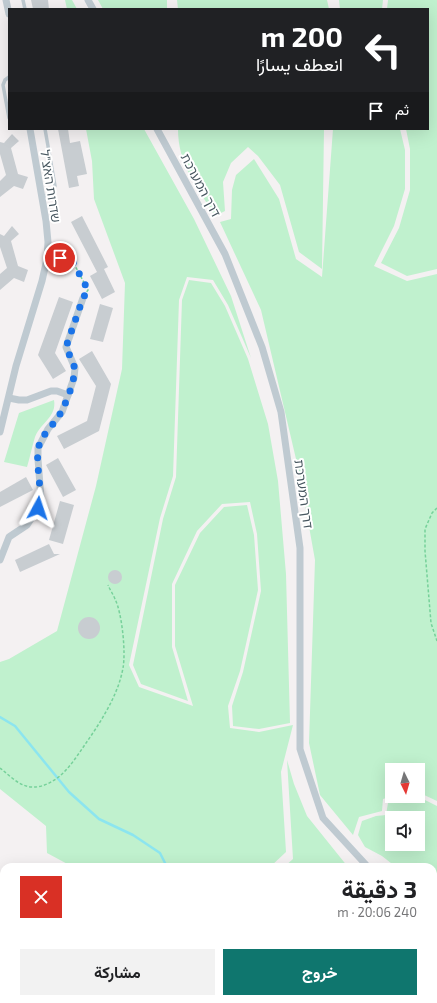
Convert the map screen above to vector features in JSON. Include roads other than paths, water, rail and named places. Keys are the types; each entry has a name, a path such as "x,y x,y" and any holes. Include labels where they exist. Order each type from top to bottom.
{"street":[{"name":"שדרות האצ\"ל","path":"0,432 16,366 42,281 47,254 48,242 46,221 30,130"},
{"name":"דרך המערכת","path":"159,130 225,254 262,346 281,412 300,548 300,749 323,818 364,863"},
{"path":"0,560 9,537 27,525 38,508 41,499 38,448 48,429 62,412 74,378 75,368 66,347 83,298"},
{"path":"9,398 26,400 51,391 57,391 68,395"}],"lane":[{"path":"8,78 3,85 8,112"},
{"path":"42,197 51,193 55,186 45,130"}],"waterway":[{"path":"0,717 15,726 69,792 99,819 133,835 160,853 165,863"}]}
